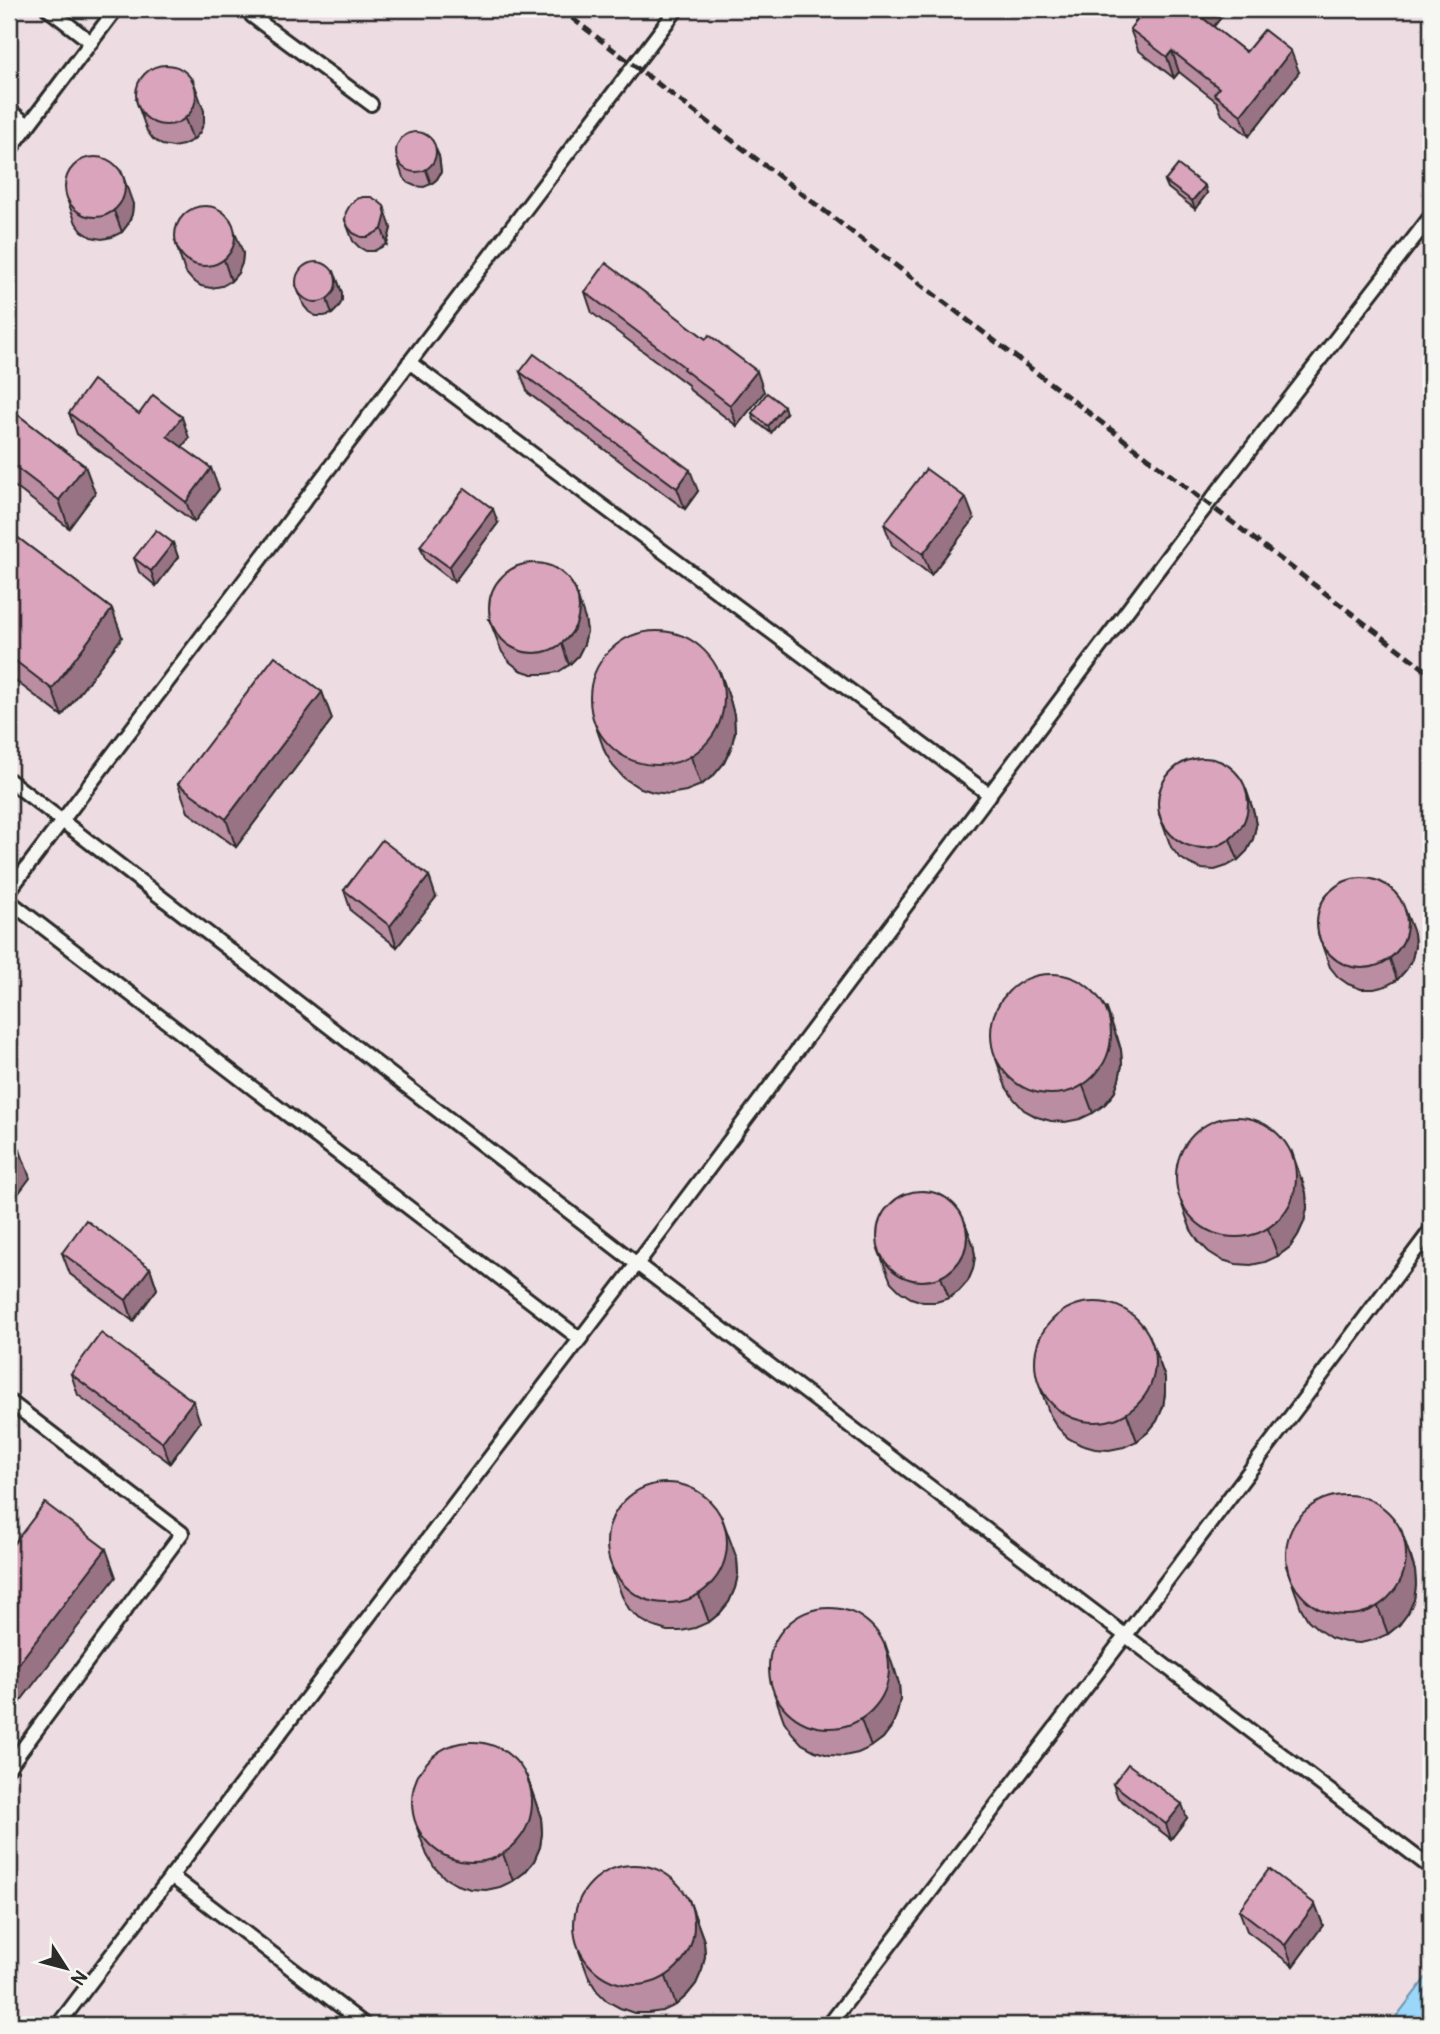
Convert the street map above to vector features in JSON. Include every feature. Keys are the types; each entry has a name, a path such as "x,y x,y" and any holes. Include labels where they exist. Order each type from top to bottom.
{"lane":[{"path":"48,9 92,42"},
{"path":"9,151 116,9"},
{"path":"9,891 677,9"},
{"path":"250,11 371,104"},
{"path":"9,110 29,125"},
{"path":"58,2025 637,1264 1181,539 1431,216"},
{"path":"409,362 990,795"},
{"path":"9,780 637,1264 1431,1868"},
{"path":"9,901 580,1339"},
{"path":"829,2025 1431,1230"},
{"path":"9,1401 182,1533 9,1767"},
{"path":"171,1877 365,2025"}],"water":[{"path":"1431,1971 1431,2025 1390,2025"}],"building":[{"path":"1145,9 1204,9 1199,15 1246,52 1264,30 1291,51 1241,115 1214,94 1219,88 1172,51 1167,57 1130,29"},
{"path":"160,65 172,65 191,78 196,95 194,107 183,120 172,125 160,125 141,112 136,101 136,89 149,70"},
{"path":"416,132 424,133 430,138 435,144 435,160 430,166 424,171 416,172 408,171 402,166 397,160 396,152 397,144 402,138 408,133"},
{"path":"89,157 101,157 120,170 125,187 123,199 112,212 101,217 89,217 70,204 65,193 65,181 78,162"},
{"path":"1178,165 1205,186 1192,201 1165,181"},
{"path":"363,197 378,201 384,206 386,214 382,229 368,237 353,233 345,220 350,205"},
{"path":"199,206 211,206 230,219 235,236 233,248 222,261 211,266 199,266 180,253 175,242 175,230 188,211"},
{"path":"316,262 324,263 330,268 335,274 335,290 330,296 324,301 316,302 308,301 302,296 297,290 296,282 297,274 302,268 308,263"},
{"path":"606,263 706,339 709,335 757,371 730,405 585,292"},
{"path":"534,354 690,470 677,488 520,372"},
{"path":"93,380 139,414 153,395 182,417 167,436 211,468 186,502 69,413"},
{"path":"767,393 784,406 768,426 752,413"},
{"path":"9,408 85,466 59,500 9,462"},
{"path":"926,469 966,498 923,554 884,524"},
{"path":"465,488 493,509 449,567 420,546"},
{"path":"156,530 173,543 151,571 134,558"},
{"path":"9,531 112,609 52,689 9,656"},
{"path":"534,563 551,566 566,576 576,591 579,608 576,625 566,640 551,650 534,653 517,650 502,640 492,625 489,608 492,591 502,576 517,566"},
{"path":"657,631 683,636 705,650 719,672 724,698 719,724 705,746 683,760 657,765 631,760 609,746 595,724 590,698 595,672 609,650 631,636"},
{"path":"275,656 322,692 226,819 178,784"},
{"path":"1203,758 1220,761 1235,771 1245,786 1248,803 1245,820 1235,835 1220,845 1203,848 1186,845 1171,835 1161,820 1158,803 1161,786 1171,771 1186,761"},
{"path":"382,840 429,876 390,926 344,890"},
{"path":"1362,878 1379,881 1394,891 1404,906 1407,923 1404,940 1394,955 1379,965 1362,968 1345,965 1330,955 1320,940 1317,923 1320,906 1330,891 1345,881"},
{"path":"1051,974 1074,978 1094,991 1107,1011 1111,1034 1107,1057 1094,1077 1074,1090 1051,1094 1028,1090 1008,1077 995,1057 991,1034 995,1011 1008,991 1028,978"},
{"path":"1236,1117 1259,1121 1279,1134 1292,1154 1296,1177 1292,1200 1279,1220 1259,1233 1236,1237 1213,1233 1193,1220 1180,1200 1176,1177 1180,1154 1193,1134 1213,1121"},
{"path":"9,1142 20,1150 9,1165"},
{"path":"922,1191 939,1194 954,1204 964,1219 967,1236 964,1253 954,1268 939,1278 922,1281 905,1278 890,1268 880,1253 877,1236 880,1219 890,1204 905,1194"},
{"path":"86,1220 150,1268 126,1300 62,1253"},
{"path":"1095,1302 1118,1306 1138,1319 1151,1339 1155,1362 1151,1385 1138,1405 1118,1418 1095,1422 1072,1418 1052,1405 1039,1385 1035,1362 1039,1339 1052,1319 1072,1306"},
{"path":"101,1333 193,1401 162,1442 71,1374"},
{"path":"1431,1350 1431,1387 1428,1365"},
{"path":"667,1483 690,1487 710,1500 723,1520 727,1543 723,1566 710,1586 690,1599 667,1603 644,1599 624,1586 611,1566 607,1543 611,1520 624,1500 644,1487"},
{"path":"1346,1495 1369,1499 1389,1512 1402,1532 1406,1555 1402,1578 1389,1598 1369,1611 1346,1615 1323,1611 1303,1598 1290,1578 1286,1555 1290,1532 1303,1512 1323,1499"},
{"path":"45,1503 106,1549 9,1676 9,1550"},
{"path":"829,1608 852,1612 872,1625 885,1645 889,1668 885,1691 872,1711 852,1724 829,1728 806,1724 786,1711 773,1691 769,1668 773,1645 786,1625 806,1612"},
{"path":"472,1742 495,1746 515,1759 528,1779 532,1802 528,1825 515,1845 495,1858 472,1862 449,1858 429,1845 416,1825 412,1802 416,1779 429,1759 449,1746"},
{"path":"1128,1764 1182,1804 1166,1824 1113,1784"},
{"path":"634,1865 657,1869 677,1882 690,1902 694,1925 690,1948 677,1968 657,1981 634,1985 611,1981 591,1968 578,1948 574,1925 578,1902 591,1882 611,1869"},
{"path":"1269,1869 1315,1904 1285,1945 1239,1910"}],"railway":[{"path":"560,9 1431,674"}]}
